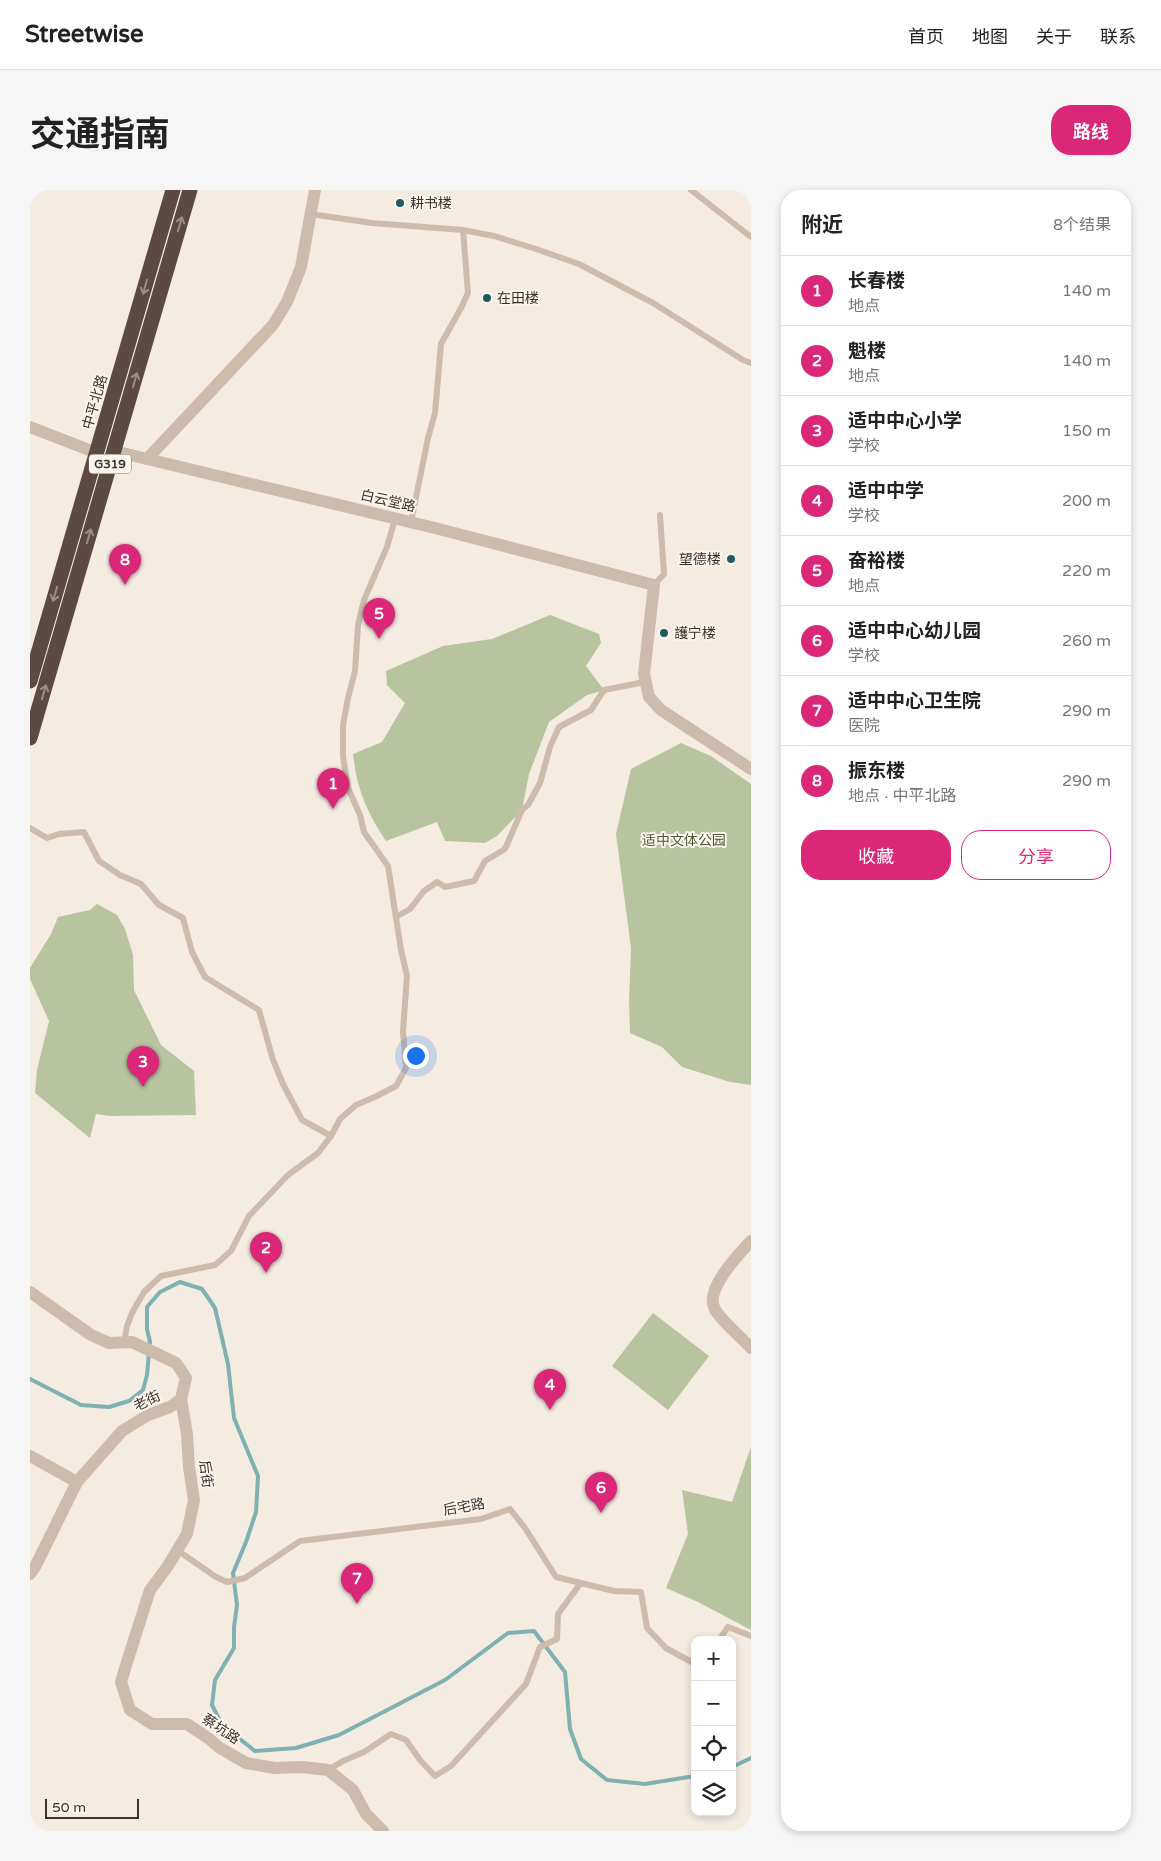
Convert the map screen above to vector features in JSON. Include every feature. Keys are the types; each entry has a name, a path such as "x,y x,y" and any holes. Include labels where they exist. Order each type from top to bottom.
{"highway":[{"name":"中平北路","path":"30,681 173,190"},
{"name":"G319","path":"30,738 190,190"}],"street":[{"path":"147,459 273,325 287,302 301,267 315,190"},
{"path":"30,427 97,454"},
{"name":"白云堂路","path":"114,451 395,518 654,585"},
{"path":"654,585 645,682 649,697 656,707 751,768"},
{"path":"751,1240 721,1278 712,1301 716,1311 751,1348"},
{"name":"老街","path":"30,1292 91,1335 109,1343 132,1342 176,1363 186,1378 181,1399 148,1415 122,1431 77,1482 36,1567 30,1574"},
{"name":"后街","path":"178,1550 187,1534 194,1500 181,1399"},
{"path":"30,1456 77,1482"},
{"name":"蔡坑路","path":"178,1550 150,1590 127,1662 121,1682 130,1710 152,1724 187,1724 220,1748 246,1763 275,1768 302,1766 328,1770 353,1790 366,1814 383,1831"}],"lane":[{"path":"691,190 751,237"},
{"path":"310,214 372,223 463,230 536,249 579,264 653,303 743,360 751,363"},
{"path":"411,522 435,413 441,344 468,293 463,230"},
{"path":"654,585 664,574 660,515"},
{"path":"124,1343 132,1313 144,1292 161,1276 214,1265 231,1251 249,1216 288,1176 318,1153 332,1136 340,1119 356,1104 396,1086 406,1068 403,1031 407,976 388,866 364,832 360,815 348,788 343,756 343,725 355,671 358,625 364,600 387,547 395,518"},
{"path":"396,917 410,909 424,891 437,882 445,887 474,881 485,861 506,849 522,810 528,805 540,782 550,747 559,727 591,710 604,690 645,682"},
{"path":"30,828 47,838 59,834 84,832 99,861 120,875 141,884 159,904 183,918 192,952 205,977 259,1010 282,1084 302,1120 332,1136"},
{"name":"后宅路","path":"178,1550 226,1582 245,1578 300,1541 481,1520 510,1509 525,1528 556,1577 614,1591 641,1592 646,1628 666,1648 691,1662"},
{"path":"328,1770 343,1760 364,1752 392,1734 406,1740 420,1760 435,1776 451,1766 526,1684 540,1647 557,1639 558,1614 580,1584"},
{"path":"722,1636 728,1627 751,1636"}],"green space":[{"path":"550,615 599,634 601,643 586,666 604,690 587,695 549,722 529,774 522,810 497,836 485,843 445,841 437,822 386,841 373,820 360,790 353,754 382,742 405,703 387,685 386,671 443,646 492,639"},
{"name":"适中文体公园","path":"681,743 711,756 751,784 751,1085 730,1082 682,1067 662,1047 630,1033 631,948 616,834 631,769"},
{"path":"97,904 117,915 125,929 133,955 134,990 161,1045 194,1071 196,1115 110,1116 96,1114 90,1138 35,1093 37,1070 49,1021 30,979 30,968 51,934 58,917 90,910"},
{"path":"653,1313 709,1356 668,1410 612,1366"},
{"path":"751,1447 751,1630 698,1602 666,1588 688,1534 682,1490 732,1502"}],"waterway":[{"path":"30,1379 81,1405 109,1407 129,1401 143,1390 147,1375 150,1342 147,1329 147,1307 160,1292 180,1282 202,1289 215,1308 228,1364 234,1418 258,1476 256,1512 233,1573 237,1605 234,1648 215,1680 212,1705 222,1725 255,1751 296,1748 339,1735 445,1680 508,1633 534,1631 565,1672 570,1729 581,1759 607,1780 645,1784 691,1777"},
{"path":"736,1765 751,1758"}],"place":[{"name":"耕书楼","path":"400,203"},
{"name":"在田楼","path":"487,298"},
{"name":"望德楼","path":"731,559"},
{"name":"振东楼","path":"125,585"},
{"name":"護宁楼","path":"664,633"},
{"name":"奋裕楼","path":"379,639"},
{"name":"长春楼","path":"333,809"},
{"name":"适中中心小学","path":"143,1087"},
{"name":"魁楼","path":"266,1273"},
{"name":"适中中学","path":"550,1410"},
{"name":"适中中心幼儿园","path":"601,1513"},
{"name":"适中中心卫生院","path":"357,1604"}]}
